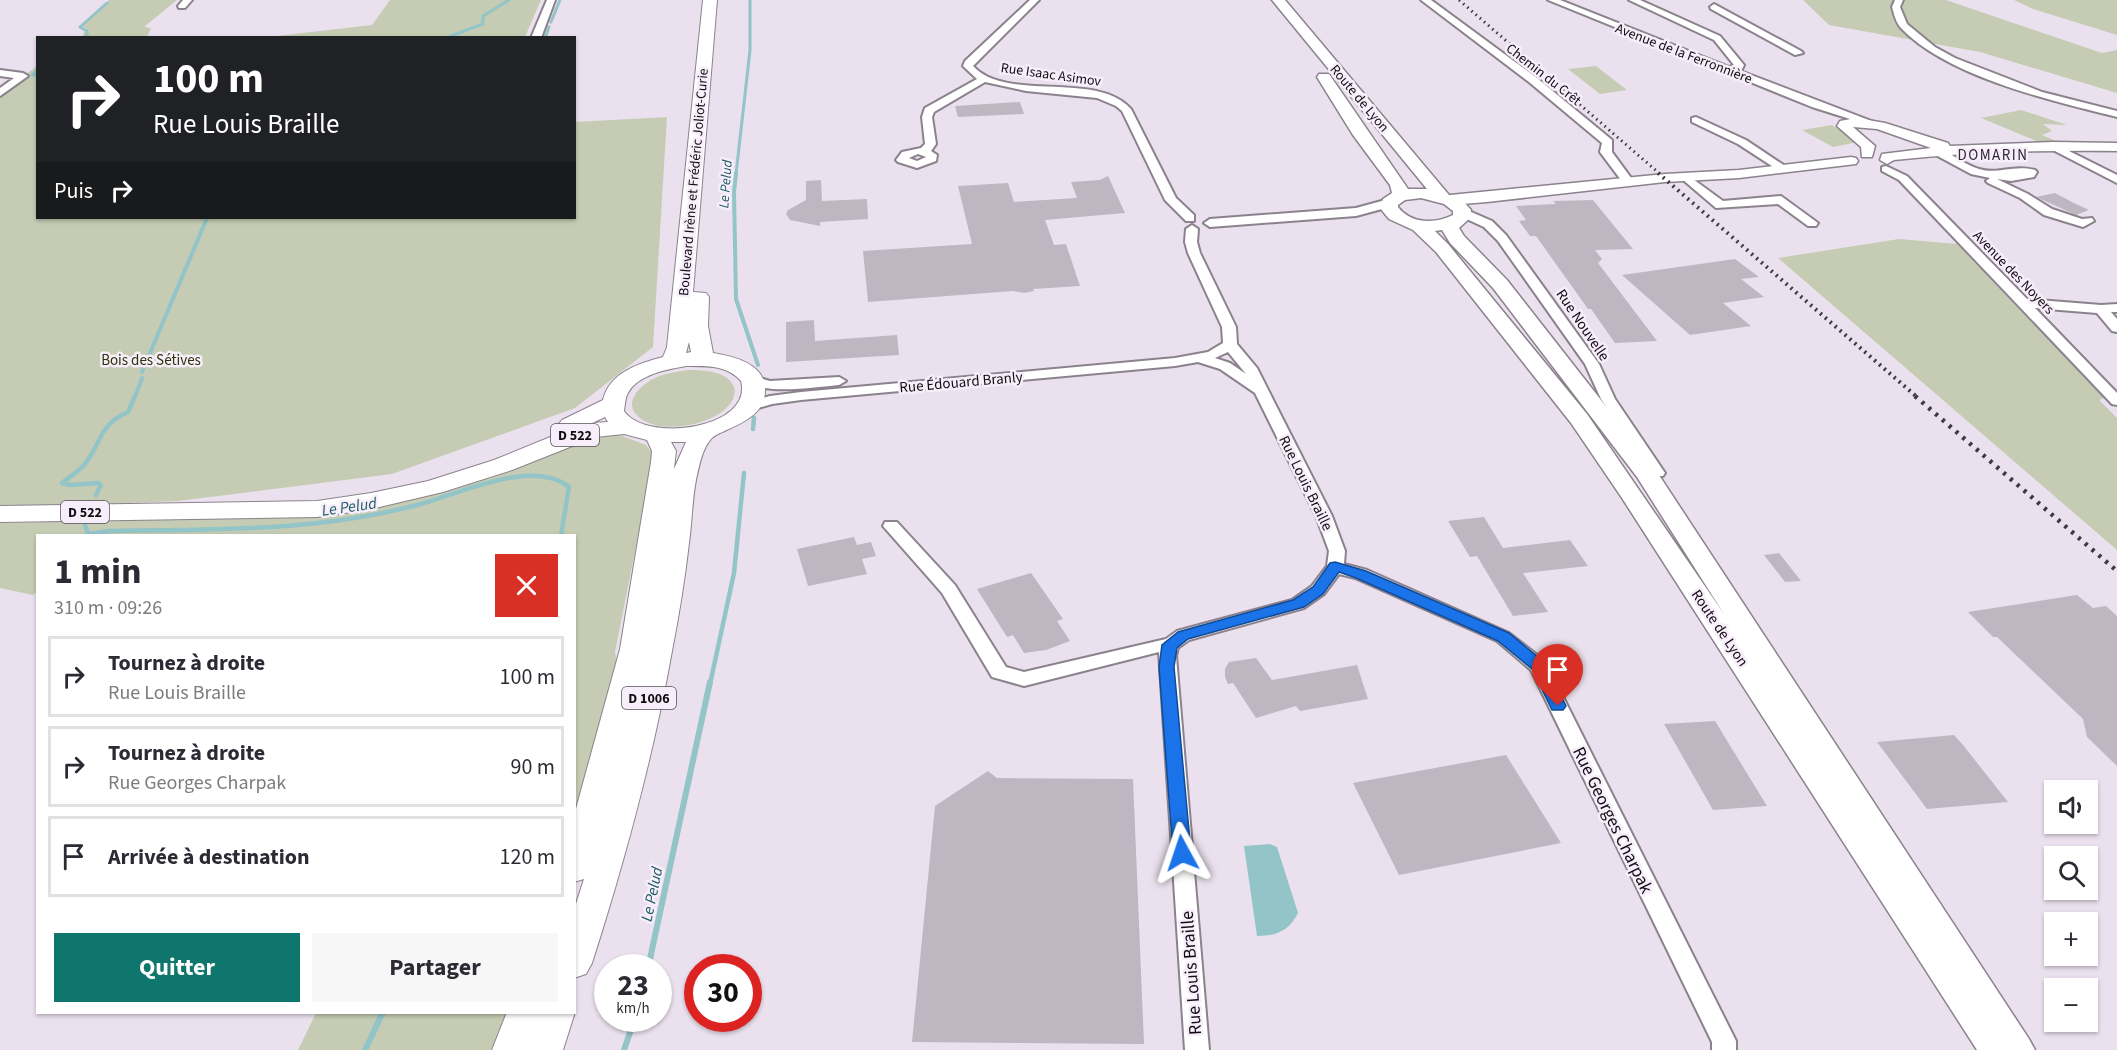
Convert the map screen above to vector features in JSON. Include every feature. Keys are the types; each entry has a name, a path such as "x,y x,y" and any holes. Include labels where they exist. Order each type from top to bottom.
{"main road":[{"name":"Boulevard Irène et Frédéric Joliot-Curie","path":"672,361 676,357 678,347 710,0"},
{"name":"Boulevard Irène et Frédéric Joliot-Curie","path":"703,359 697,326 728,0"},
{"name":"Route de Lyon","path":"1271,0 1336,93 1361,135 1398,185 1402,210 1442,248 1579,419 1672,556 1997,1050"},
{"name":"Route de Lyon","path":"1278,0 1453,211 1450,228 1456,239 1500,284 1647,474 2017,1050"},
{"path":"1402,210 1421,193 1453,211"},
{"path":"1402,210 1453,211"},
{"path":"703,359 729,363 747,374 753,381 755,389 748,407 723,426 689,435 656,436 639,433 618,420 612,405 624,383 637,374 672,361 703,359"},
{"name":"D 522","path":"170,510 320,495 430,474 565,428 612,405"},
{"name":"D 522","path":"0,514 316,509 371,501 470,477 593,430 626,427"},
{"name":"D 1006","path":"576,957 621,817 656,669 682,491 690,456 699,438 706,432"},
{"name":"D 1006","path":"576,863 590,821 628,674 642,607 664,451 656,436"},
{"path":"511,1050 524,1014"},
{"path":"544,1050 556,1014"}],"street":[{"path":"537,36 551,0"},
{"name":"Rue Isaac Asimov","path":"1035,0 970,60 968,66 970,71 984,79 1015,86 1097,94 1116,101 1126,109 1171,200 1191,224"},
{"name":"Chemin du Crêt","path":"1425,0 1533,81 1608,142 1606,152 1628,182"},
{"name":"Avenue de la Ferronnière","path":"1552,0 1586,16 1934,149"},
{"path":"1633,0 1714,18 1798,53"},
{"path":"1899,0 1896,7 1903,25 1940,54 2038,94 2117,114"},
{"path":"1714,18 1739,65 1729,70"},
{"path":"0,73 23,76 0,93"},
{"name":"Rue Isaac Asimov","path":"924,152 931,144 927,117 929,110 984,79"},
{"name":"Avenue de la Ferronnière","path":"1816,105 1844,126 1867,150"},
{"path":"1696,120 1742,142 1782,168"},
{"name":"Avenue de la Ferronnière","path":"1844,126 1852,122 1869,123"},
{"path":"2053,146 2117,180"},
{"path":"1453,211 1487,198 1628,182 1739,174 1851,160 1871,169 1888,161 1934,149 2117,147"},
{"path":"1934,149 2024,196 2048,212 2083,223 2088,221"},
{"path":"1851,160 1854,155 1867,150 1888,161"},
{"name":"Avenue des Noyers","path":"1888,161 2117,401"},
{"path":"1975,172 1999,176"},
{"path":"1686,177 1720,205 1781,200 1812,223"},
{"path":"1230,345 1229,327 1194,253 1191,242 1191,224 1202,218 1210,223 1402,210"},
{"name":"Rue Nouvelle","path":"1453,211 1494,230 1502,238 1592,364 1618,417 1657,473"},
{"path":"2022,303 2101,309 2117,308"},
{"path":"2101,309 2117,328"},
{"name":"Rue Édouard Branly","path":"748,407 770,400 801,396 1175,362 1212,355 1230,345"},
{"name":"Rue Louis Braille","path":"1230,345 1250,368 1332,533 1337,551 1335,567"},
{"name":"Rue Louis Braille","path":"1200,358 1213,361 1240,374 1263,393"},
{"name":"Rue Édouard Branly","path":"753,381 769,385 802,384 986,371 1175,362"},
{"path":"891,526 949,589 999,672 1024,679 1156,646 1170,645 1183,635 1298,604 1318,590 1335,567"},
{"name":"Rue Georges Charpak","path":"1335,567 1361,574 1503,637 1538,666 1724,1041 1724,1050"},
{"name":"Rue Louis Braille","path":"1170,645 1166,667 1197,1050"}],"green space":[{"path":"108,0 177,0 144,27 151,28 147,36 82,36 86,28 81,26 108,3"},
{"path":"390,0 541,0 525,36 277,36 372,25"},
{"path":"1803,0 1946,0 2102,53 2117,50 2117,93 1980,52 1829,25"},
{"path":"2014,0 2117,0 2117,35 2033,9"},
{"path":"1596,66 1627,90 1600,94 1568,69"},
{"name":"Bois des Sétives","path":"36,67 36,219 576,219 576,122 667,117 653,347 575,408 392,474 178,501 0,508 0,93"},
{"path":"2021,110 2067,125 2043,124 2052,131 2042,135 2065,145 2046,145 1981,118"},
{"path":"1832,125 1858,142 1833,147 1802,130"},
{"path":"1899,239 1957,244 2104,398 2099,400 2117,418 2117,550 1778,258"},
{"path":"689,370 714,372 731,382 735,391 734,397 723,411 705,421 670,427 649,423 634,412 632,406 635,394 645,384 673,372"},
{"path":"617,434 646,445 652,453 648,500 641,521 615,652 618,669 576,820 576,534 36,534 36,593 33,595 0,588 0,523 295,517 437,494 503,473 598,435"},
{"path":"316,1014 510,1014 494,1050 298,1050"}],"water":[{"path":"1270,844 1277,847 1298,913 1281,931 1257,936 1244,846"}],"building":[{"path":"1020,102 1024,114 958,117 955,106"},
{"path":"1108,176 1125,213 1045,220 1054,245 1066,244 1080,286 1033,289 1034,291 1024,293 1013,291 868,302 863,251 972,244 958,186 1008,183 1014,202 1077,198 1071,182 1100,180"},
{"path":"821,180 822,201 867,199 868,219 820,222 820,226 790,220 786,214 788,210 806,200 806,181"},
{"path":"2055,193 2089,210 2076,215 2036,197"},
{"path":"1593,200 1633,249 1595,250 1602,259 1598,263 1657,341 1615,343 1536,236 1530,236 1519,221 1526,220 1516,206 1556,204 1553,201"},
{"path":"1735,259 1759,277 1741,279 1764,297 1723,303 1751,326 1690,335 1622,275"},
{"path":"814,320 815,341 897,335 899,355 786,362 786,322"},
{"path":"1484,517 1503,548 1570,540 1588,566 1523,573 1548,612 1513,616 1477,556 1470,557 1448,521"},
{"path":"854,537 857,545 871,542 876,556 862,559 867,574 808,586 797,549"},
{"path":"1779,553 1801,581 1785,582 1764,555"},
{"path":"1031,573 1063,619 1057,621 1070,641 1046,650 1024,653 1013,635 1007,637 977,589"},
{"path":"2077,595 2093,608 2106,606 2117,616 2117,766 2087,737 2083,719 1968,612"},
{"path":"1256,658 1272,680 1357,665 1368,699 1300,711 1296,706 1256,718 1233,683 1228,684 1225,669 1229,662"},
{"path":"1715,721 1767,806 1713,810 1664,724"},
{"path":"1954,735 2008,802 1927,809 1877,742"},
{"path":"1506,755 1561,843 1399,875 1353,783"},
{"path":"988,771 997,778 1133,779 1144,1044 912,1042 935,806"}],"waterway":[{"name":"Le Pelud","path":"451,36 483,24 483,16 509,0"},
{"path":"551,22 560,0"},
{"name":"Le Pelud","path":"736,174 750,50 750,0"},
{"name":"Le Pelud","path":"87,36 87,31 80,27 107,3"},
{"path":"546,36 549,27"},
{"name":"Le Pelud","path":"36,72 32,75 36,76"},
{"name":"Le Pelud","path":"736,173 734,192 736,299 758,365"},
{"name":"Le Pelud","path":"142,372 207,219"},
{"name":"Le Pelud","path":"135,397 142,378"},
{"name":"Le Pelud","path":"96,495 101,485 99,483 70,485 62,483 84,465 106,429 118,417 128,412 135,396"},
{"path":"753,429 754,418"},
{"name":"Le Pelud","path":"710,684 734,573 744,473"},
{"name":"Le Pelud","path":"88,534 109,531 302,525 341,520 417,505 494,481 535,476 553,479 569,487 561,534"},
{"name":"Le Pelud","path":"84,522 88,534"},
{"name":"Le Pelud","path":"651,954 710,682"},
{"name":"Le Pelud","path":"365,1050 382,1014"},
{"name":"Le Pelud","path":"624,1050 630,1032"}],"railway":[{"path":"1459,0 1660,174"},
{"path":"1658,173 1917,397"},
{"path":"1915,396 2117,571"}],"district":[{"name":"DOMARIN","path":"1993,155"}],"route":[{"path":"1182,853 1166,667 1170,645 1183,635 1298,604 1318,590 1335,567 1361,574 1503,637 1538,666 1558,706"}]}
